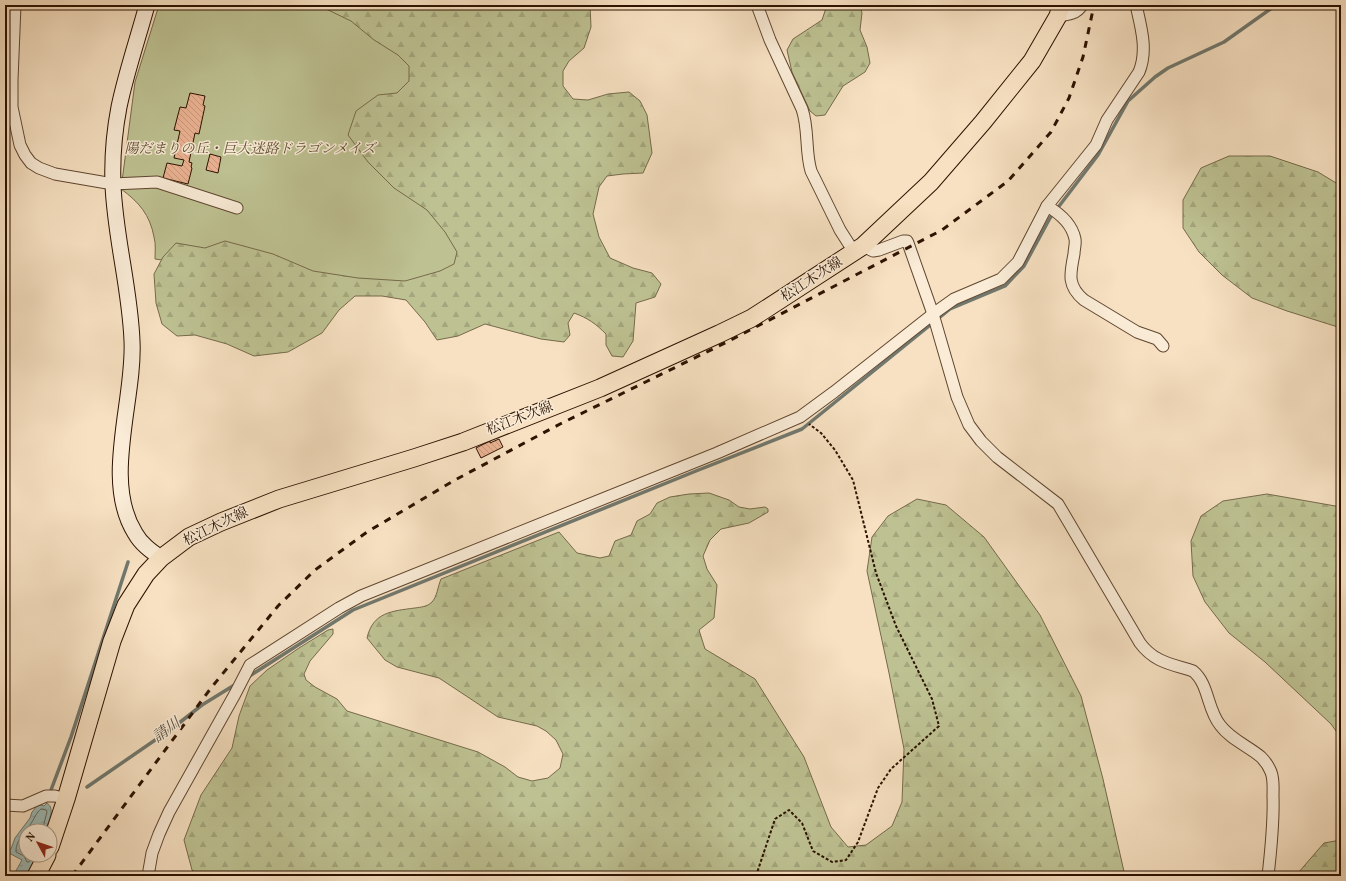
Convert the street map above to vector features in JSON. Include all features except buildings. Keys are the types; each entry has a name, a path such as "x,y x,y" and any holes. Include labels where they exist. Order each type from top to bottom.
{"main road":[{"name":"松江木次線","path":"58,823 112,641 126,605 146,574 161,558 189,537 221,522 279,499 463,442 600,388 752,318 859,249 931,182 983,122 1032,61 1059,10"},
{"path":"36,876 43,863"}],"street":[{"path":"15,5 12,107 20,146 31,163 39,168 55,174 113,184 157,182 237,208"},
{"path":"147,5 119,106 115,133 113,184 130,310 132,341 132,361 120,460 121,493 128,518 135,533 143,544 161,558"},
{"path":"757,5 770,40 806,119 808,162 811,171 840,230 859,249 873,251 907,241 934,319 958,397 969,425 981,441 997,457 1058,504 1145,651 1160,661 1193,671 1202,681 1214,716 1220,726 1261,758 1271,772 1273,781 1274,819 1268,876"},
{"path":"1059,10 1070,15 1081,8 1082,5"},
{"path":"148,876 152,853 169,812 250,665 338,608 362,596 717,453 800,417 934,319 954,299 1001,279 1018,262 1096,145 1107,120 1139,72 1142,64 1143,43 1136,5"},
{"path":"1052,209 1068,224 1075,239 1071,275 1072,283 1077,294 1084,300 1137,332 1157,339 1163,346"},
{"path":"5,805 23,806 46,796 55,796 66,799"}],"path":[{"path":"756,876 775,819 789,810 802,822 813,851 832,862 846,860 858,842 878,788 891,769 939,726 932,699 896,626 876,573 853,480 835,450 821,433 800,417"}],"green space":[{"name":"陽だまりの丘・巨大迷路ドラゴンメイズ","path":"159,5 356,5 417,43 462,218 469,275 351,288 155,259 155,240 150,222 138,204 121,189 135,82"},
{"path":"323,5 590,5 591,27 584,48 569,61 563,71 563,86 573,99 588,100 608,94 629,92 640,101 647,115 652,153 643,173 607,176 599,187 593,214 599,237 610,258 633,268 652,273 661,284 655,297 636,303 633,341 623,357 612,356 606,345 606,334 592,322 574,313 568,323 570,335 564,342 541,339 485,324 458,336 437,340 425,322 406,300 382,296 355,296 339,310 322,333 288,352 254,356 227,344 195,335 177,336 162,324 156,303 154,274 163,257 176,243 205,248 225,241 273,254 313,271 358,278 405,281 440,271 454,264 457,252 445,232 427,210 394,188 368,162 348,135 356,111 378,95 397,93 409,81 409,66 398,55 374,40 351,21 324,8"},
{"path":"827,5 860,5 862,13 860,30 867,47 870,63 865,72 843,86 825,115 816,116 810,111 792,72 787,50 793,39 822,20"},
{"path":"1229,156 1270,156 1318,172 1341,186 1341,328 1252,298 1222,275 1199,252 1183,228 1183,200 1201,168"},
{"path":"709,493 729,500 739,507 750,509 765,507 768,509 768,512 749,523 721,529 710,540 703,556 707,569 717,585 714,618 699,630 705,649 755,679 804,757 831,827 848,847 866,845 892,826 902,802 904,749 867,571 872,537 888,516 917,499 946,505 984,537 1040,615 1081,696 1103,779 1125,876 200,876 192,870 184,840 201,795 232,748 239,716 250,686 267,670 328,630 333,629 333,634 310,661 304,674 306,680 315,687 337,699 347,711 478,752 505,767 518,777 532,781 548,778 560,768 563,754 556,740 546,731 537,726 498,717 439,678 397,667 385,660 367,638 370,629 379,618 385,614 430,604 434,600 441,579 559,532 577,553 600,558 609,556 615,541 631,535 637,521 650,514 657,503 670,497"},
{"path":"1267,494 1341,507 1341,738 1331,724 1265,662 1229,633 1205,602 1193,576 1191,541 1201,516 1223,501"},
{"path":"1341,840 1341,876 1298,876 1298,873 1324,843"}],"water":[{"path":"47,803 51,809 48,823 26,823 37,806 44,806"},
{"path":"18,834 18,858 7,852 11,849"},
{"path":"20,863 33,863 27,876 13,876"}],"waterway":[{"path":"248,677 353,610 802,429 950,309 1005,286 1024,266 1050,218 1098,155 1128,101 1155,77 1168,68 1224,42 1276,5"},
{"path":"51,790 71,737 128,562"},
{"name":"請川","path":"87,787 174,727 202,705 236,684"}],"railway":[{"path":"72,876 211,688 278,606 315,570 367,532 455,480 560,424 729,341 942,230 1008,181 1051,132 1069,98 1083,57 1094,5"}]}
